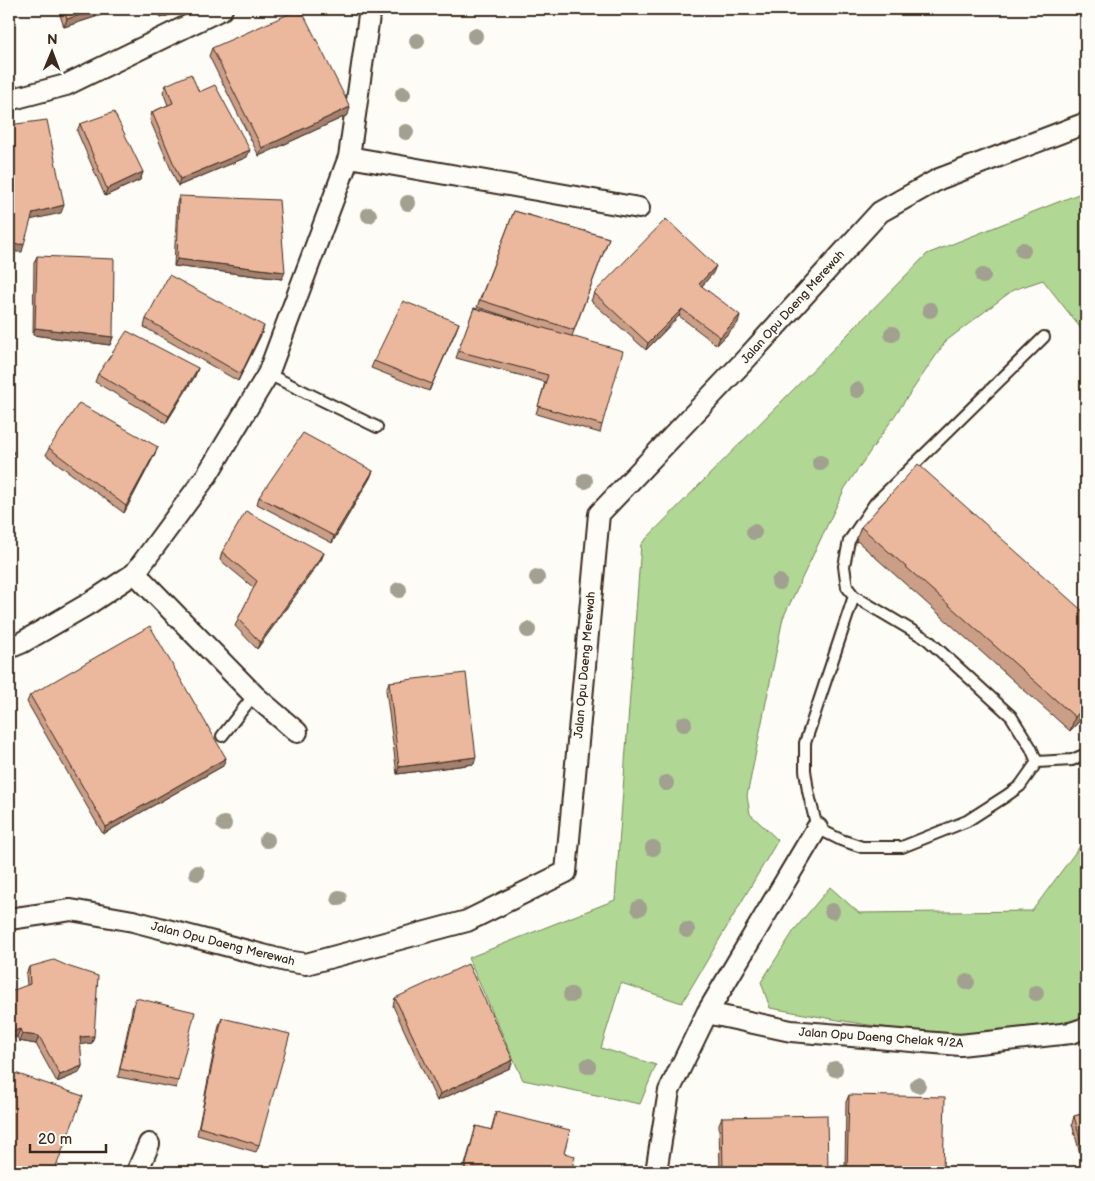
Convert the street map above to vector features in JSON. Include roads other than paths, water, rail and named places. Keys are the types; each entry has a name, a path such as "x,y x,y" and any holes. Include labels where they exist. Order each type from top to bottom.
{"street":[{"path":"9,100 66,85 222,9"},
{"path":"9,648 90,603 135,574 207,475 268,374 349,157 370,9"},
{"name":"Jalan Opu Daeng Merewah","path":"9,919 71,910 133,921 286,961 306,964 467,921 566,872 599,514 746,359 880,212 939,179 1086,123"},
{"path":"349,157 639,208"},
{"path":"135,574 254,695 297,732"},
{"path":"656,1172 669,1091 706,1013 817,828"},
{"name":"Jalan Opu Daeng Chelak 9/2A","path":"706,1013 791,1031 960,1045 1072,1033 1086,1028"},
{"path":"137,1172 149,1144"}],"lane":[{"path":"1037,762 1032,748 1011,716 928,640 854,596 847,587 844,566 849,541 875,503 1044,336"},
{"path":"268,374 377,428"},
{"path":"854,596 805,743 805,770 817,828 841,840 862,847 902,847 966,821 1006,796 1020,786 1037,762"},
{"path":"222,736 254,695"},
{"path":"1037,762 1072,760 1086,754"}]}
